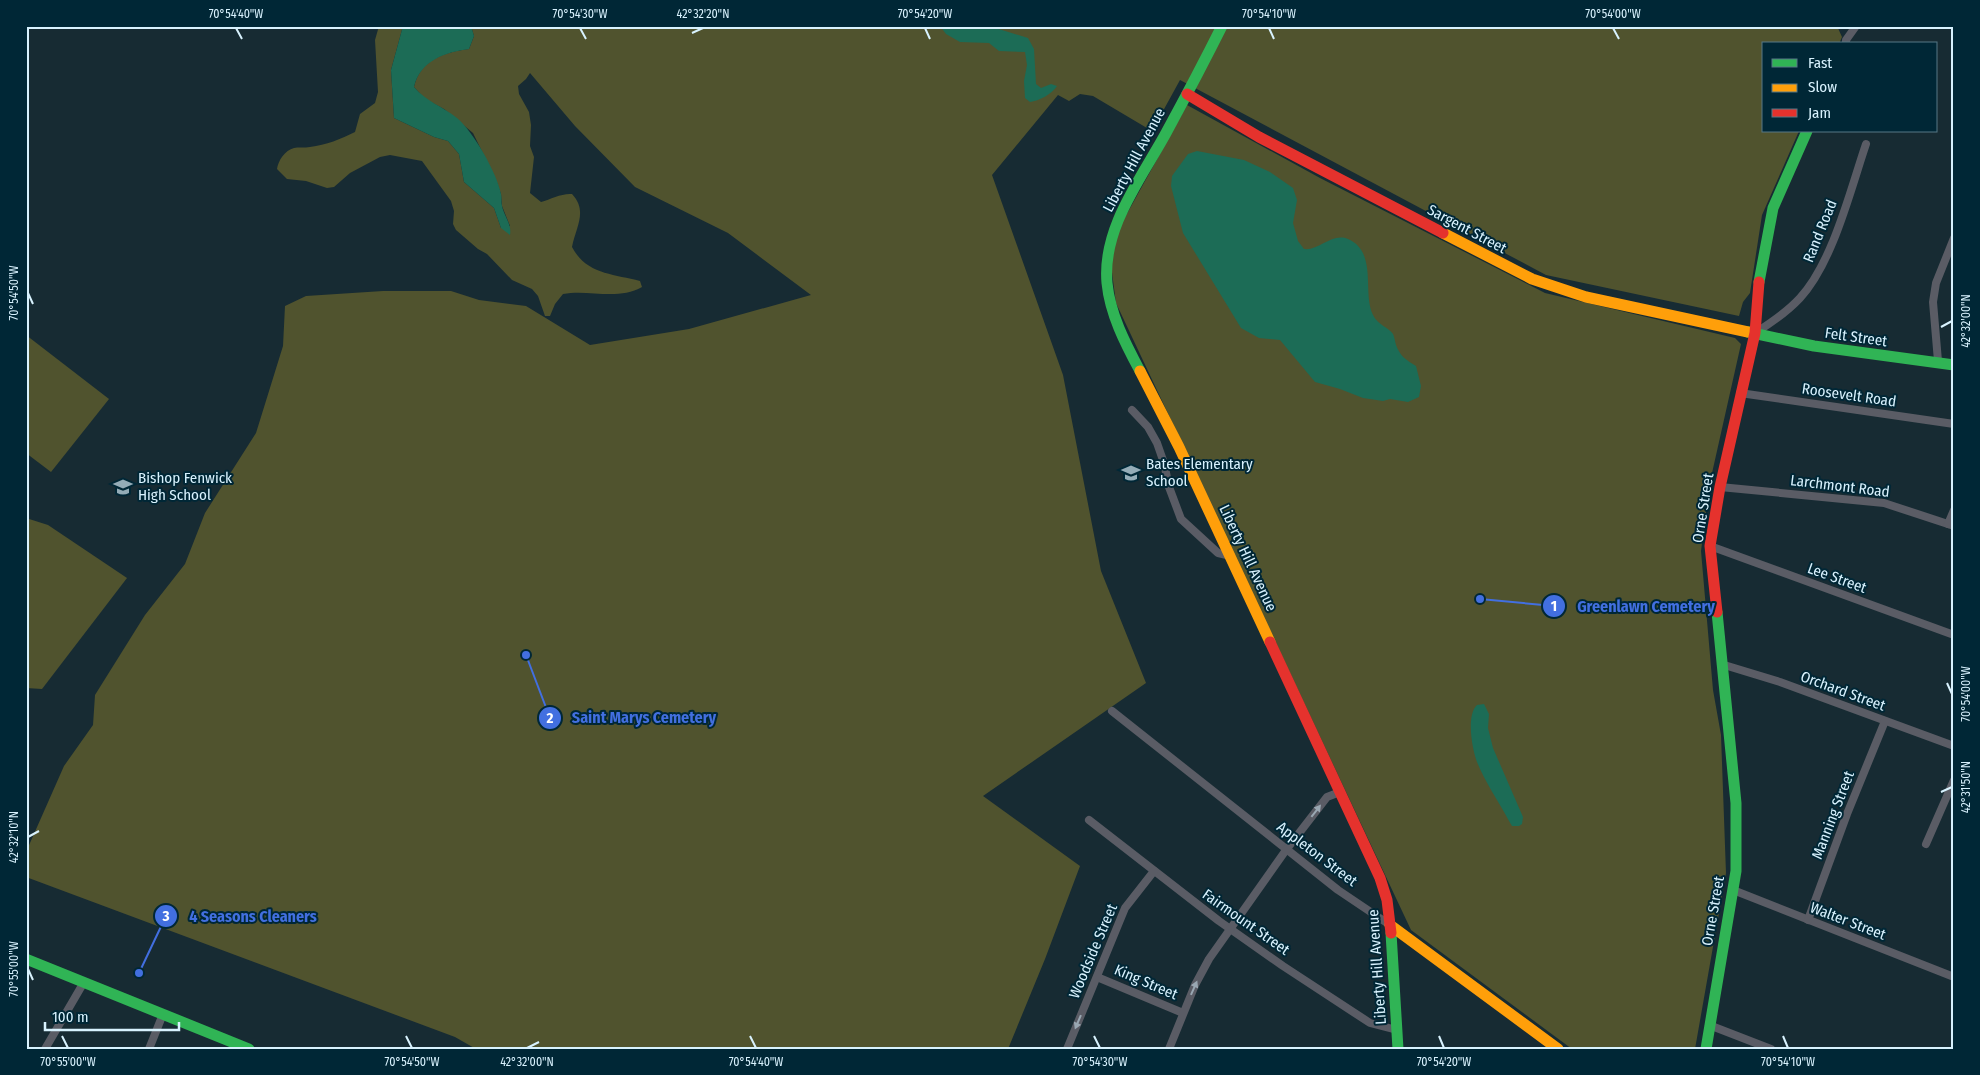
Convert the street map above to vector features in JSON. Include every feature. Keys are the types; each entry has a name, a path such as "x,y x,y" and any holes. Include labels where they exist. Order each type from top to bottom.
{"main road":[{"name":"Liberty Hill Avenue","path":"1222,26 1187,94 1121,213 1112,235 1106,278 1112,306 1127,344 1231,556 1380,878 1387,900 1390,924 1398,1049"},
{"name":"Sargent Street","path":"1187,94 1259,137 1532,279 1586,297 1755,333"},
{"name":"Orne Street","path":"1706,1049 1732,890 1737,843 1736,803 1710,546 1720,487 1755,333 1759,283 1772,208 1807,132"},
{"name":"Felt Street","path":"1755,333 1823,348 1954,365"},
{"name":"Appleton Street","path":"1390,924 1558,1049"},
{"path":"26,959 249,1049"}],"street":[{"path":"1846,42 1856,26"},
{"name":"Rand Road","path":"1755,333 1783,314 1800,298 1815,278 1827,257 1866,144"},
{"path":"1938,362 1933,302 1936,283 1954,238"},
{"name":"Roosevelt Road","path":"1740,393 1954,424"},
{"path":"1132,410 1148,427 1157,443 1164,463 1168,487 1181,519 1218,553 1231,556"},
{"name":"Larchmont Road","path":"1720,487 1884,504 1951,525"},
{"path":"1951,525 1954,510"},
{"name":"Lee Street","path":"1710,546 1954,635"},
{"name":"Orchard Street","path":"1721,664 1780,682 1954,746"},
{"name":"Appleton Street","path":"1112,711 1338,890 1390,924"},
{"name":"Manning Street","path":"1808,920 1847,814 1885,721"},
{"path":"1926,844 1954,780"},
{"path":"1169,1049 1195,985 1209,959 1286,850 1327,797 1340,792"},
{"name":"Fairmount Street","path":"1089,820 1231,930 1370,1023 1396,1030"},
{"name":"Woodside Street","path":"1067,1049 1125,908 1154,871"},
{"name":"Walter Street","path":"1732,890 1954,977"},
{"name":"King Street","path":"1097,977 1183,1013"},
{"path":"45,1049 84,982"},
{"path":"149,1049 163,1014"},
{"path":"1709,1025 1770,1049"}],"shaded area":[{"path":"379,26 403,26 391,70 394,118 434,137 448,141 459,154 464,182 494,208 501,228 510,226 502,206 501,194 473,133 444,109 425,99 414,87 422,70 434,59 451,52 469,49 474,36 471,26 1837,26 1842,37 1840,42 1762,42 1762,132 1799,132 1762,215 1750,293 1743,302 1739,316 1546,275 1180,80 1152,131 1093,96 1080,94 1069,101 1058,95 992,175 1063,375 1101,571 1146,683 983,796 1080,866 1008,1049 476,1049 455,1037 26,877 26,852 64,766 93,725 95,695 145,615 185,564 205,513 256,433 283,346 285,306 306,296 383,291 451,291 479,300 526,306 590,345 689,329 811,295 728,233 635,187 575,126 530,73 518,86 519,94 529,112 531,125 530,146 534,157 530,193 541,202 560,195 572,194 577,200 580,213 572,247 578,256 593,268 640,281 642,287 632,291 613,294 563,294 555,304 550,316 545,316 538,296 532,289 512,280 487,254 478,249 456,230 453,224 454,211 451,201 422,161 390,155 380,157 350,173 334,187 327,188 306,181 287,179 277,169 280,159 285,153 294,148 328,143 355,132 360,114 375,103 378,92 375,40"},
{"path":"403,26 471,26 474,36 469,49 443,55 435,59 422,71 414,87 457,118 477,142 490,164 499,185 502,206 510,227 510,235 501,228 494,208 464,182 459,154 448,141 434,137 394,118 391,70"},
{"path":"940,26 989,26 1028,38 1034,49 1036,84 1041,88 1051,84 1057,86 1045,97 1030,102 1025,98 1024,81 1027,65 1025,52 999,51 989,43 960,42 946,34"},
{"path":"1187,105 1320,178 1545,293 1735,338 1741,344 1710,482 1701,551 1713,690 1721,735 1726,873 1695,1049 1572,1049 1411,930 1116,303 1111,265 1118,230"},
{"path":"1197,151 1244,160 1270,172 1293,188 1297,200 1293,223 1298,241 1304,249 1310,249 1336,238 1348,239 1357,245 1363,253 1366,263 1370,306 1373,315 1393,334 1401,355 1416,366 1421,386 1419,397 1408,402 1390,399 1383,401 1363,398 1315,382 1280,340 1259,338 1241,328 1183,233 1171,186 1172,176 1188,154"},
{"path":"26,335 109,399 51,472 26,453"},
{"path":"26,518 48,525 127,578 42,689 26,688"},
{"path":"1484,704 1489,714 1488,728 1493,748 1523,817 1522,824 1519,826 1512,826 1484,777 1475,756 1471,732 1472,716 1477,705"}],"traffic: fast":[{"path":"1140,371 1119,328 1111,306 1107,283 1107,263 1111,243 1125,205 1166,133 1222,26"},
{"path":"1759,282 1773,208 1807,132"},
{"path":"1748,332 1814,346 1954,365"},
{"path":"1706,1049 1736,871 1736,803 1717,612"},
{"path":"1391,933 1398,1049"},
{"path":"26,959 249,1049"}],"traffic: slow":[{"path":"1443,233 1532,279 1586,297 1748,332"},
{"path":"1140,371 1179,447 1270,642"},
{"path":"1390,925 1558,1049"}],"traffic: jam":[{"path":"1187,94 1259,137 1443,233"},
{"path":"1717,612 1710,546 1720,487 1755,333 1759,282"},
{"path":"1270,642 1380,878 1387,900 1391,933"}],"place":[{"name":"Bates Elementary School","path":"1131,473"},
{"name":"Bishop Fenwick High School","path":"123,487"},
{"name":"Greenlawn Cemetery","path":"1480,599"},
{"name":"Saint Marys Cemetery","path":"526,655"},
{"name":"4 Seasons Cleaners","path":"139,973"}]}
